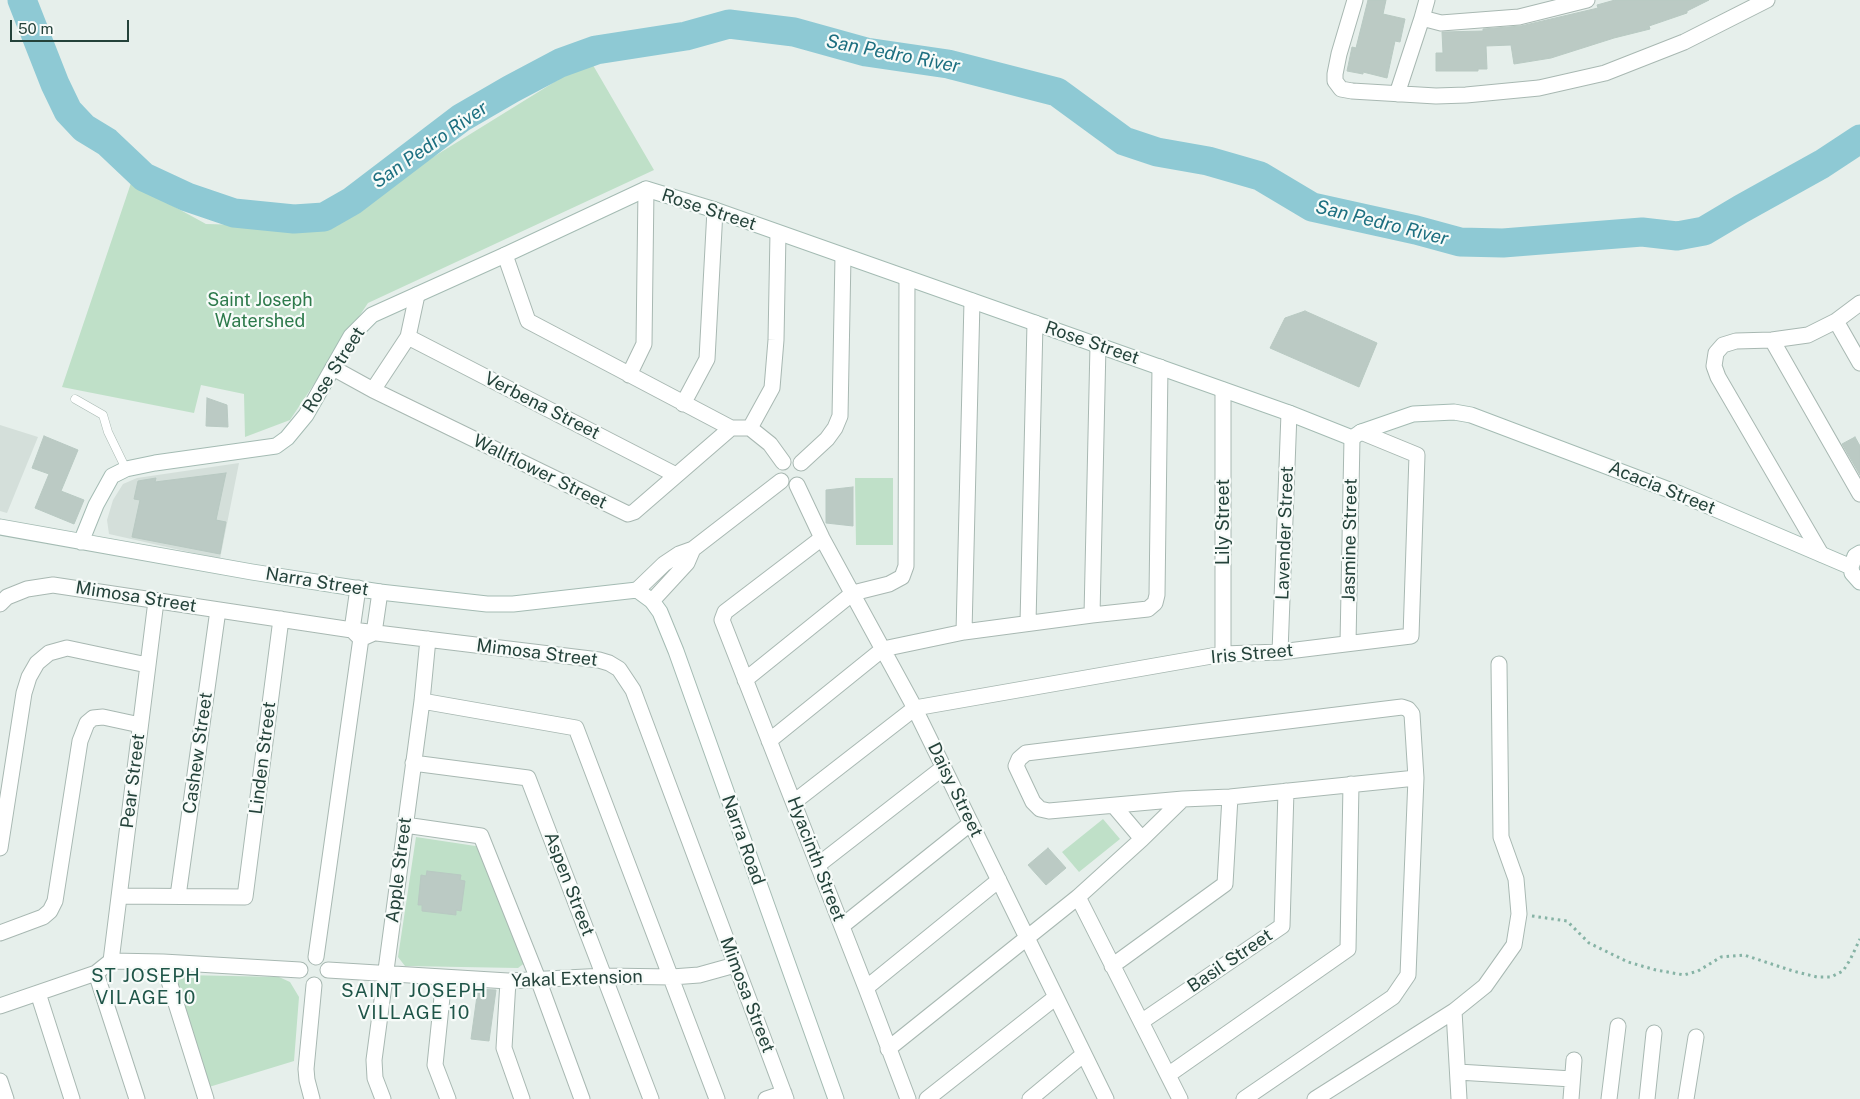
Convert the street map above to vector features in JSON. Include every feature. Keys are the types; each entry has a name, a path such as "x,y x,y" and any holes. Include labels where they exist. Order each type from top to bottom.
{"street":[{"path":"1355,0 1339,54 1335,81 1341,89 1397,94 1466,95 1504,92 1573,81 1604,73 1684,42 1767,0"},
{"path":"1397,94 1427,0"},
{"path":"1422,18 1441,23 1519,17 1588,0"},
{"path":"629,375 644,344 646,189"},
{"name":"Rose Street","path":"81,542 96,505 112,476 155,462 276,446 287,438 306,414 352,336 372,315 646,189 715,210 1223,390 1417,456"},
{"path":"683,404 707,359 715,210"},
{"path":"750,428 772,388 776,340 778,232"},
{"path":"505,255 528,321 731,428 750,428 770,444 783,462"},
{"path":"801,464 827,439 835,428 840,416 843,256"},
{"path":"745,680 852,593 890,584 902,577 906,566 908,278"},
{"path":"373,390 408,337 417,295"},
{"path":"964,632 972,301"},
{"path":"1821,554 1718,377 1714,366 1716,354 1723,346 1736,341 1772,340 1808,335 1836,321 1860,303"},
{"path":"1836,321 1860,364"},
{"path":"1028,623 1035,323"},
{"name":"Verbena Street","path":"408,337 676,475"},
{"path":"1772,340 1860,494"},
{"path":"1092,615 1098,345"},
{"path":"769,741 883,649 964,632 1148,609 1155,603 1157,596 1160,367"},
{"name":"Wallflower Street","path":"333,368 373,390 628,514 634,512 731,428"},
{"name":"Lily Street","path":"1223,390 1224,654"},
{"name":"Acacia Street","path":"1357,435 1413,414 1454,412 1471,415 1680,494 1851,567"},
{"name":"Lavender Street","path":"1280,652 1289,413"},
{"name":"Jasmine Street","path":"1348,643 1357,435"},
{"name":"Iris Street","path":"915,708 1224,654 1280,652 1411,636 1417,456"},
{"path":"794,459 801,464 804,467 805,475 797,485 789,486 781,481 778,469 783,462 794,459"},
{"path":"636,590 664,564 679,554 693,549 781,481"},
{"name":"Daisy Street","path":"797,485 822,538 915,708 1106,1099"},
{"name":"Narra Street","path":"0,527 252,572 380,592 486,604 513,604 636,590"},
{"name":"Hyacinth Street","path":"822,538 725,612 722,620 908,1099"},
{"path":"652,601 687,563 693,549"},
{"path":"1860,552 1855,556 1851,567 1852,573 1860,582"},
{"name":"Mimosa Street","path":"0,604 7,597 26,589 53,584 362,634 428,639 599,660 609,663 618,670 633,690 785,1096"},
{"path":"316,957 362,634 358,588"},
{"name":"Narra Road","path":"636,590 652,601 660,612 676,651 836,1099"},
{"path":"362,634 380,592"},
{"name":"Pear Street","path":"111,961 156,601"},
{"name":"Cashew Street","path":"178,896 218,610"},
{"name":"Linden Street","path":"178,896 245,897 281,620"},
{"name":"Apple Street","path":"383,1099 375,1078 374,1060 414,763 428,639"},
{"path":"0,848 24,693 29,677 37,663 49,653 67,648 147,665"},
{"path":"1315,1099 1454,1010 1484,986 1514,945 1519,914 1516,879 1501,837 1499,664"},
{"path":"422,700 576,728 718,1099"},
{"path":"1244,1099 1393,997 1408,975 1416,778 1412,714 1408,709 1402,707 1026,754 1019,759 1016,766 1033,802 1040,809 1049,811 1183,799 1230,797 1416,778"},
{"path":"794,802 915,708"},
{"path":"0,933 43,917 50,911 55,900 80,741 88,723 93,718 103,718 140,725"},
{"name":"Aspen Street","path":"414,763 528,778 651,1099"},
{"path":"818,865 944,767"},
{"path":"1168,1075 1348,949 1351,784"},
{"name":"Basil Street","path":"1141,1022 1282,926 1286,791"},
{"path":"1112,966 1225,884 1230,797"},
{"path":"888,1049 1078,897 1183,799"},
{"path":"1114,806 1142,839"},
{"path":"842,926 971,823"},
{"path":"405,825 482,836 538,979 582,1099"},
{"path":"866,988 999,880"},
{"path":"119,896 178,896"},
{"path":"1078,897 1180,1099"},
{"path":"316,957 326,964 328,975 322,982 314,985 304,980 300,970 305,960 316,957"},
{"path":"0,1006 96,973 111,961 300,970"},
{"path":"162,962 206,1099"},
{"name":"Yakal Extension","path":"328,970 508,981 605,976 672,977 699,975 735,965"},
{"path":"96,973 136,1099"},
{"path":"444,978 435,1065 448,1099"},
{"path":"508,981 504,1048 522,1099"},
{"path":"312,1099 306,1070 314,985"},
{"path":"38,993 72,1099"},
{"path":"927,1099 1056,997"},
{"path":"1454,1010 1459,1099"},
{"path":"1609,1099 1618,1026"},
{"path":"1647,1099 1654,1033"},
{"path":"1686,1099 1696,1038"},
{"path":"1030,1099 1084,1054"},
{"path":"1571,1099 1574,1060"},
{"path":"1458,1072 1572,1079"},
{"path":"0,1080 6,1099"},
{"path":"766,1099 785,1096"}],"lane":[{"path":"75,399 103,415 126,470"}],"path":[{"path":"1519,914 1567,921 1589,943 1628,962 1684,975 1698,971 1721,957 1744,955 1793,972 1817,977 1832,977 1843,971 1860,939"}],"shaded area":[{"path":"0,425 38,437 7,513 0,511"},
{"path":"239,463 220,559 109,534 107,520 113,500 123,484 137,478"}],"green space":[{"name":"Saint Joseph Watershed","path":"590,60 654,170 368,303 290,420 245,437 244,394 201,385 194,413 62,387 131,183 206,224 320,227"},
{"path":"855,478 893,478 893,545 856,545"},
{"path":"1103,819 1120,839 1079,872 1062,852"},
{"path":"416,837 482,847 526,962 518,968 405,966 398,957"},
{"path":"183,975 279,977 290,982 299,997 294,1061 209,1087 175,984"}],"building":[{"path":"1368,0 1386,0 1383,14 1405,19 1400,42 1395,41 1387,78 1363,72 1363,74 1347,71 1352,47 1356,48"},
{"path":"1615,0 1709,0 1687,11 1687,13 1649,26 1650,29 1551,58 1514,64 1511,45 1486,46 1487,69 1478,69 1478,71 1436,71 1436,53 1443,53 1442,32 1483,31 1483,29 1521,26 1598,8 1597,5"},
{"path":"1305,311 1377,343 1359,387 1270,348 1285,318"},
{"path":"207,398 227,405 228,427 206,426"},
{"path":"44,436 78,450 61,491 84,500 74,524 35,508 49,474 32,468"},
{"path":"1855,437 1860,446 1860,475 1842,444"},
{"path":"226,473 216,520 226,522 220,554 132,537 140,500 134,499 138,481 156,478 155,482"},
{"path":"853,487 853,526 826,523 826,490"},
{"path":"1048,848 1066,868 1046,885 1028,865"},
{"path":"427,871 461,875 460,880 465,881 461,911 456,910 456,915 422,911 422,905 418,905 421,875 426,876"},
{"path":"478,989 496,990 489,1041 471,1039"}],"waterway":[{"name":"San Pedro River","path":"22,0 55,84 68,111 84,128 107,142 144,177 187,197 234,213 294,219 324,217 352,201 461,118 560,63 596,50 686,36 729,24 794,32 866,52 948,64 1057,92 1124,141 1157,152 1208,161 1260,176 1312,207 1416,230 1460,242 1503,243 1642,232 1677,236 1704,231 1822,164 1860,139"}],"district":[{"name":"ST JOSEPH VILAGE 10","path":"146,987"},
{"name":"SAINT JOSEPH VILLAGE 10","path":"414,1002"}]}
